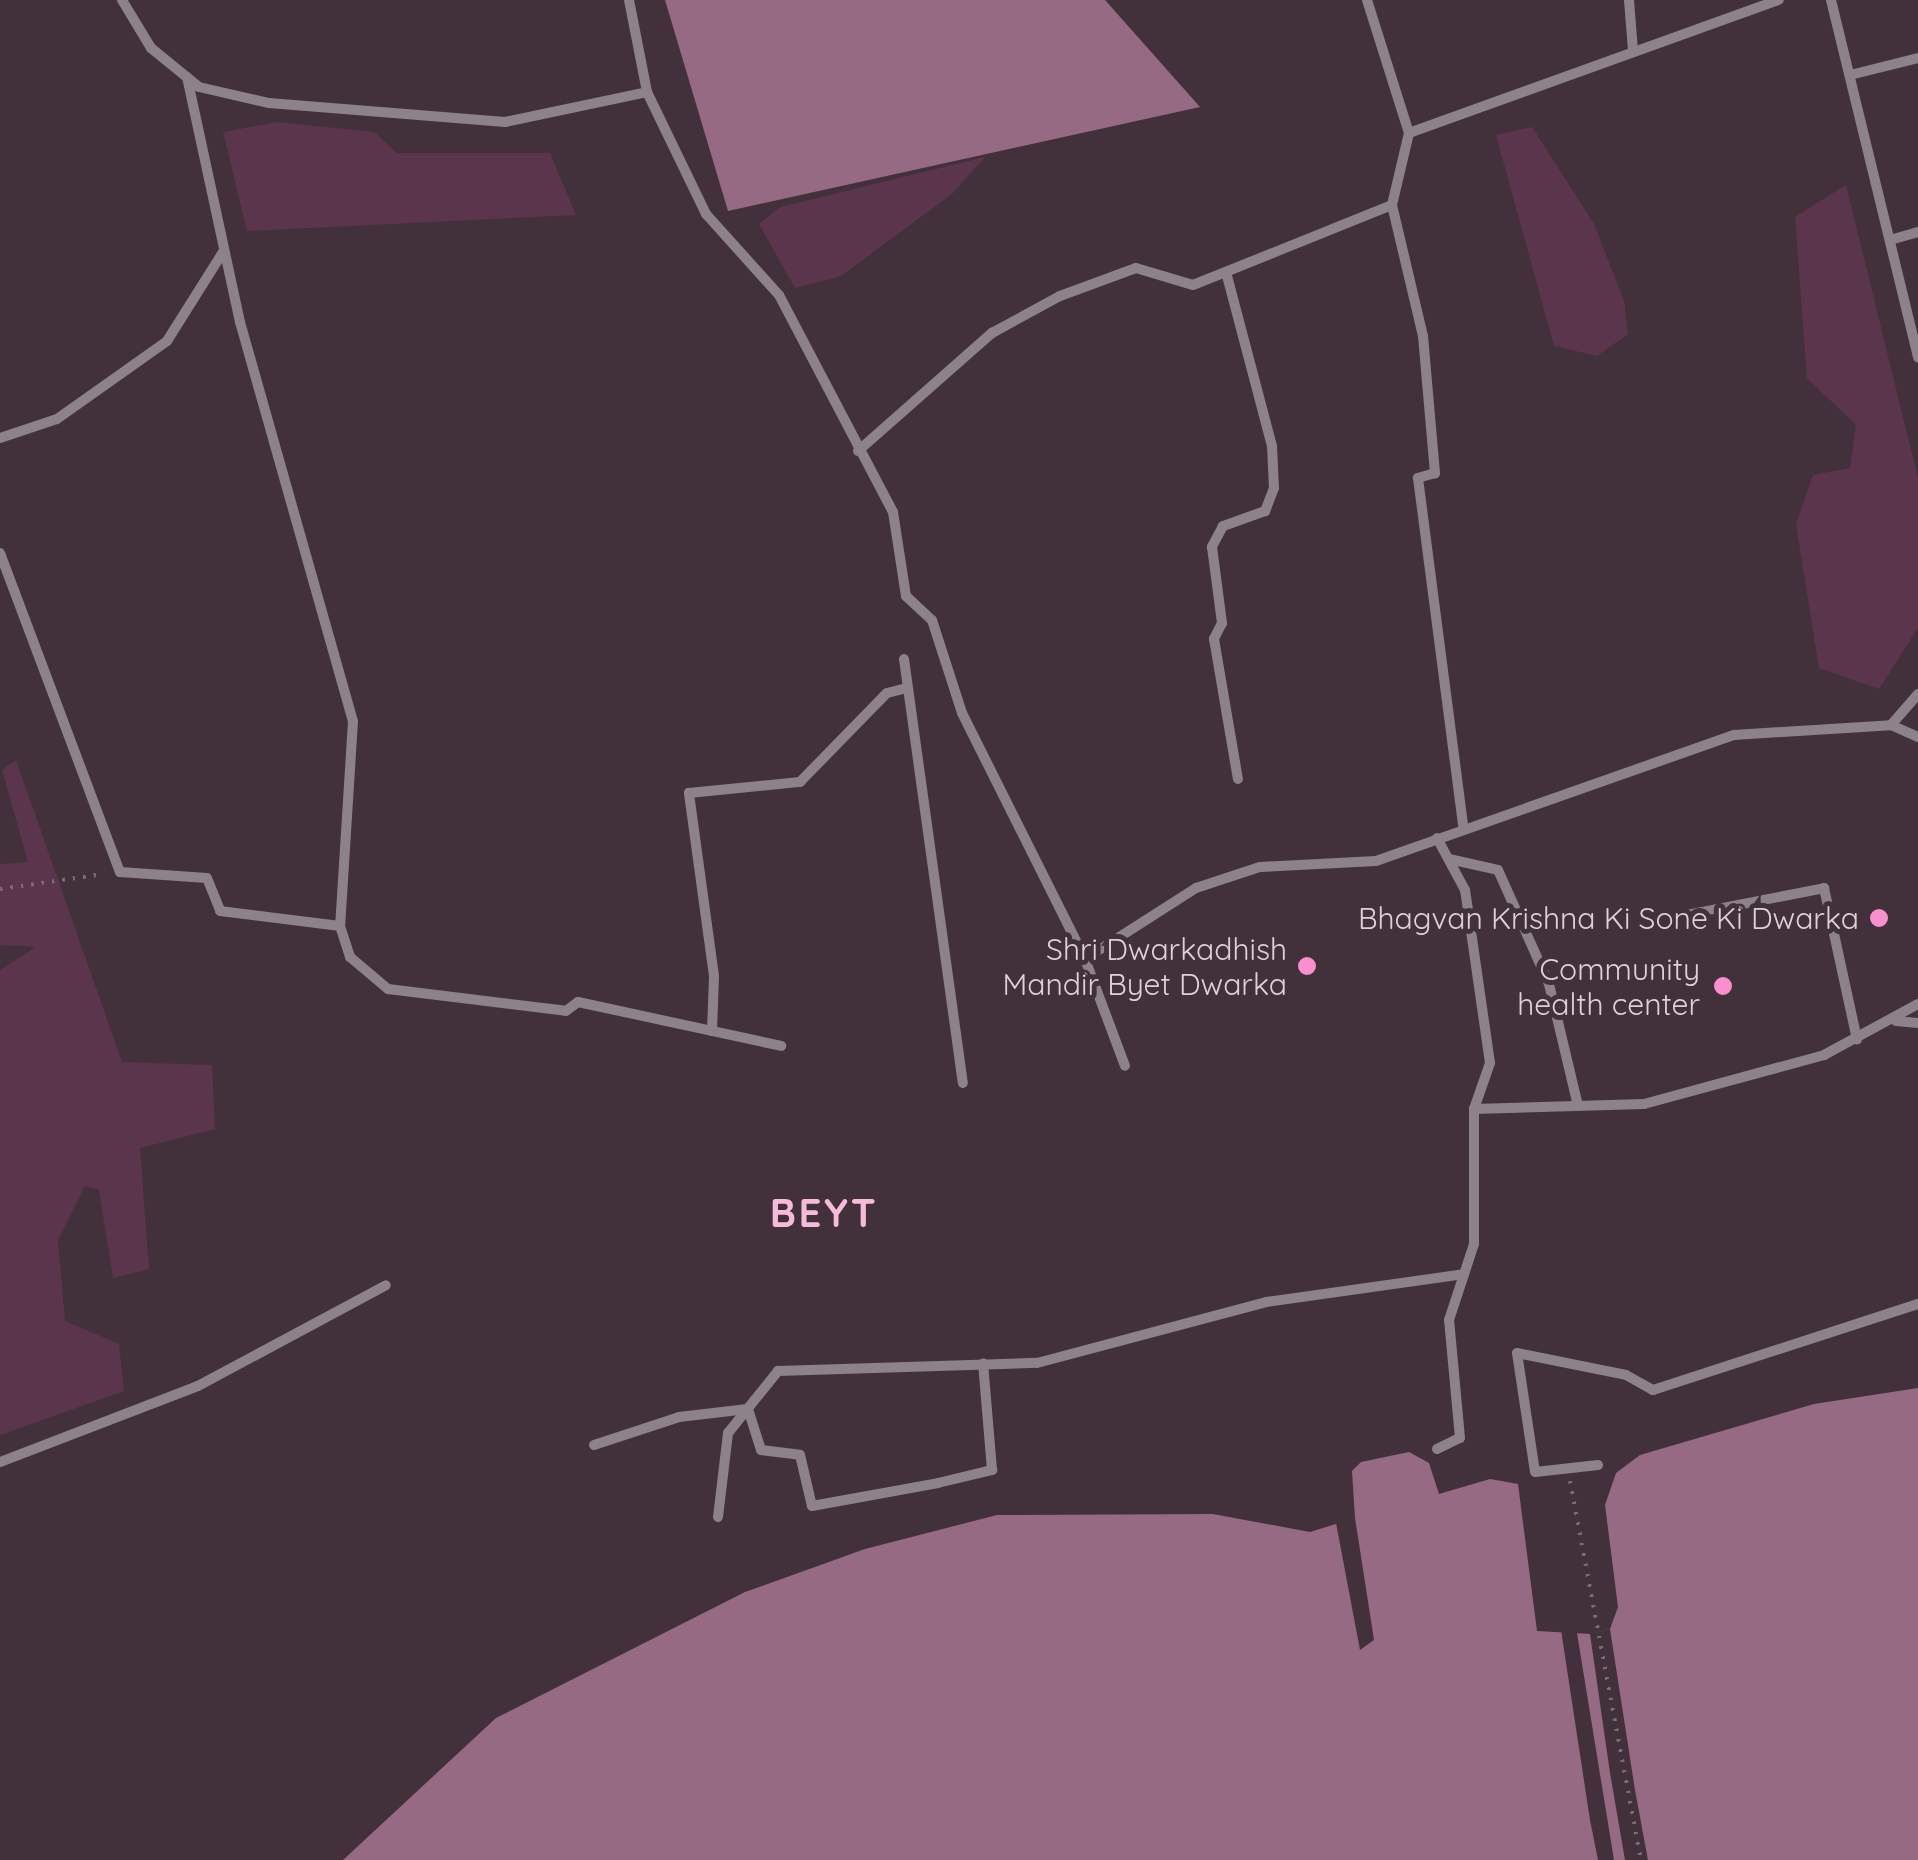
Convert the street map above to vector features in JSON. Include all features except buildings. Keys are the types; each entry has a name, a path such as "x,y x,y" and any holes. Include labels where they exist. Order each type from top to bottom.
{"street":[{"path":"122,0 151,48 188,78 269,103 504,122 648,92"},
{"path":"630,0 648,92 706,214 780,295 893,512 906,596 932,620 962,713 1085,958 1125,1066"},
{"path":"1367,0 1409,133 1392,205 1423,336 1435,473 1418,478 1463,826"},
{"path":"1629,0 1633,51"},
{"path":"1409,133 1779,0"},
{"path":"1831,0 1918,358"},
{"path":"1850,75 1918,58"},
{"path":"188,78 223,252 353,721 340,926 350,957 388,989 566,1011 578,1002 781,1046"},
{"path":"858,450 992,333 1060,296 1136,268 1192,285 1392,205"},
{"path":"1890,240 1918,232"},
{"path":"0,438 57,418 168,341 223,252"},
{"path":"1226,272 1273,474 1265,512 1223,526 1212,548 1222,623 1214,638 1238,779"},
{"path":"0,553 120,872 207,878 220,911 340,926"},
{"path":"904,659 963,1083"},
{"path":"712,1031 714,976 688,793 800,782 886,693 907,688"},
{"path":"1891,725 1918,694"},
{"path":"1085,958 1196,888 1260,867 1376,861 1463,826 1578,796 1734,735 1891,725 1918,737"},
{"path":"1436,1449 1460,1438 1449,1320 1474,1244 1474,1109 1490,1064 1465,890 1437,838"},
{"path":"1448,860 1498,870 1549,984 1578,1106"},
{"path":"1686,915 1824,888 1857,1040"},
{"path":"1474,1109 1644,1104 1857,1040 1918,1004"},
{"path":"1895,1021 1918,1023"},
{"path":"718,1517 728,1434 778,1371 1037,1363 1266,1302 1464,1274"},
{"path":"0,1462 198,1386 386,1285"},
{"path":"1598,1465 1535,1472 1517,1353 1653,1390 1918,1304"},
{"path":"748,1409 761,1450 800,1454 812,1506 938,1483 992,1470 983,1363"},
{"path":"594,1445 679,1417 748,1409"}],"path":[{"path":"0,890 120,872"},
{"path":"1567,1468 1641,1860"}],"shaded area":[{"path":"665,0 1105,0 1200,107 728,211"},
{"path":"278,122 374,132 397,153 550,153 576,215 247,231 223,132"},
{"path":"1532,127 1594,224 1624,301 1628,334 1597,356 1554,346 1496,135"},
{"path":"985,157 952,194 841,276 795,288 759,224 780,207"},
{"path":"1846,185 1918,478 1918,628 1879,689 1819,668 1796,524 1813,475 1850,468 1856,425 1807,378 1795,217"},
{"path":"16,760 122,1062 212,1065 215,1129 140,1148 149,1269 113,1278 99,1190 85,1186 58,1240 65,1321 119,1344 124,1391 0,1435 0,970 36,947 0,945 0,864 28,862 2,770"},
{"path":"1918,1388 1918,1860 343,1860 496,1718 745,1592 865,1549 997,1515 1213,1514 1310,1532 1355,1518 1352,1471 1361,1462 1409,1452 1429,1463 1439,1494 1490,1479 1518,1484 1537,1631 1591,1634 1610,1629 1618,1607 1605,1505 1616,1473 1640,1455 1814,1404"}],"pier":[{"path":"1355,1518 1374,1640 1360,1650 1336,1523"},
{"path":"1576,1627 1614,1860 1598,1860 1590,1820 1561,1630"},
{"path":"1610,1629 1648,1860 1625,1860 1610,1773 1590,1634"}],"place":[{"name":"Bhagvan Krishna Ki Sone Ki Dwarka","path":"1879,918"},
{"name":"Shri Dwarkadhish Mandir Byet Dwarka","path":"1307,966"},
{"name":"Community health center","path":"1723,986"}],"district":[{"name":"BEYT","path":"824,1212"}]}
